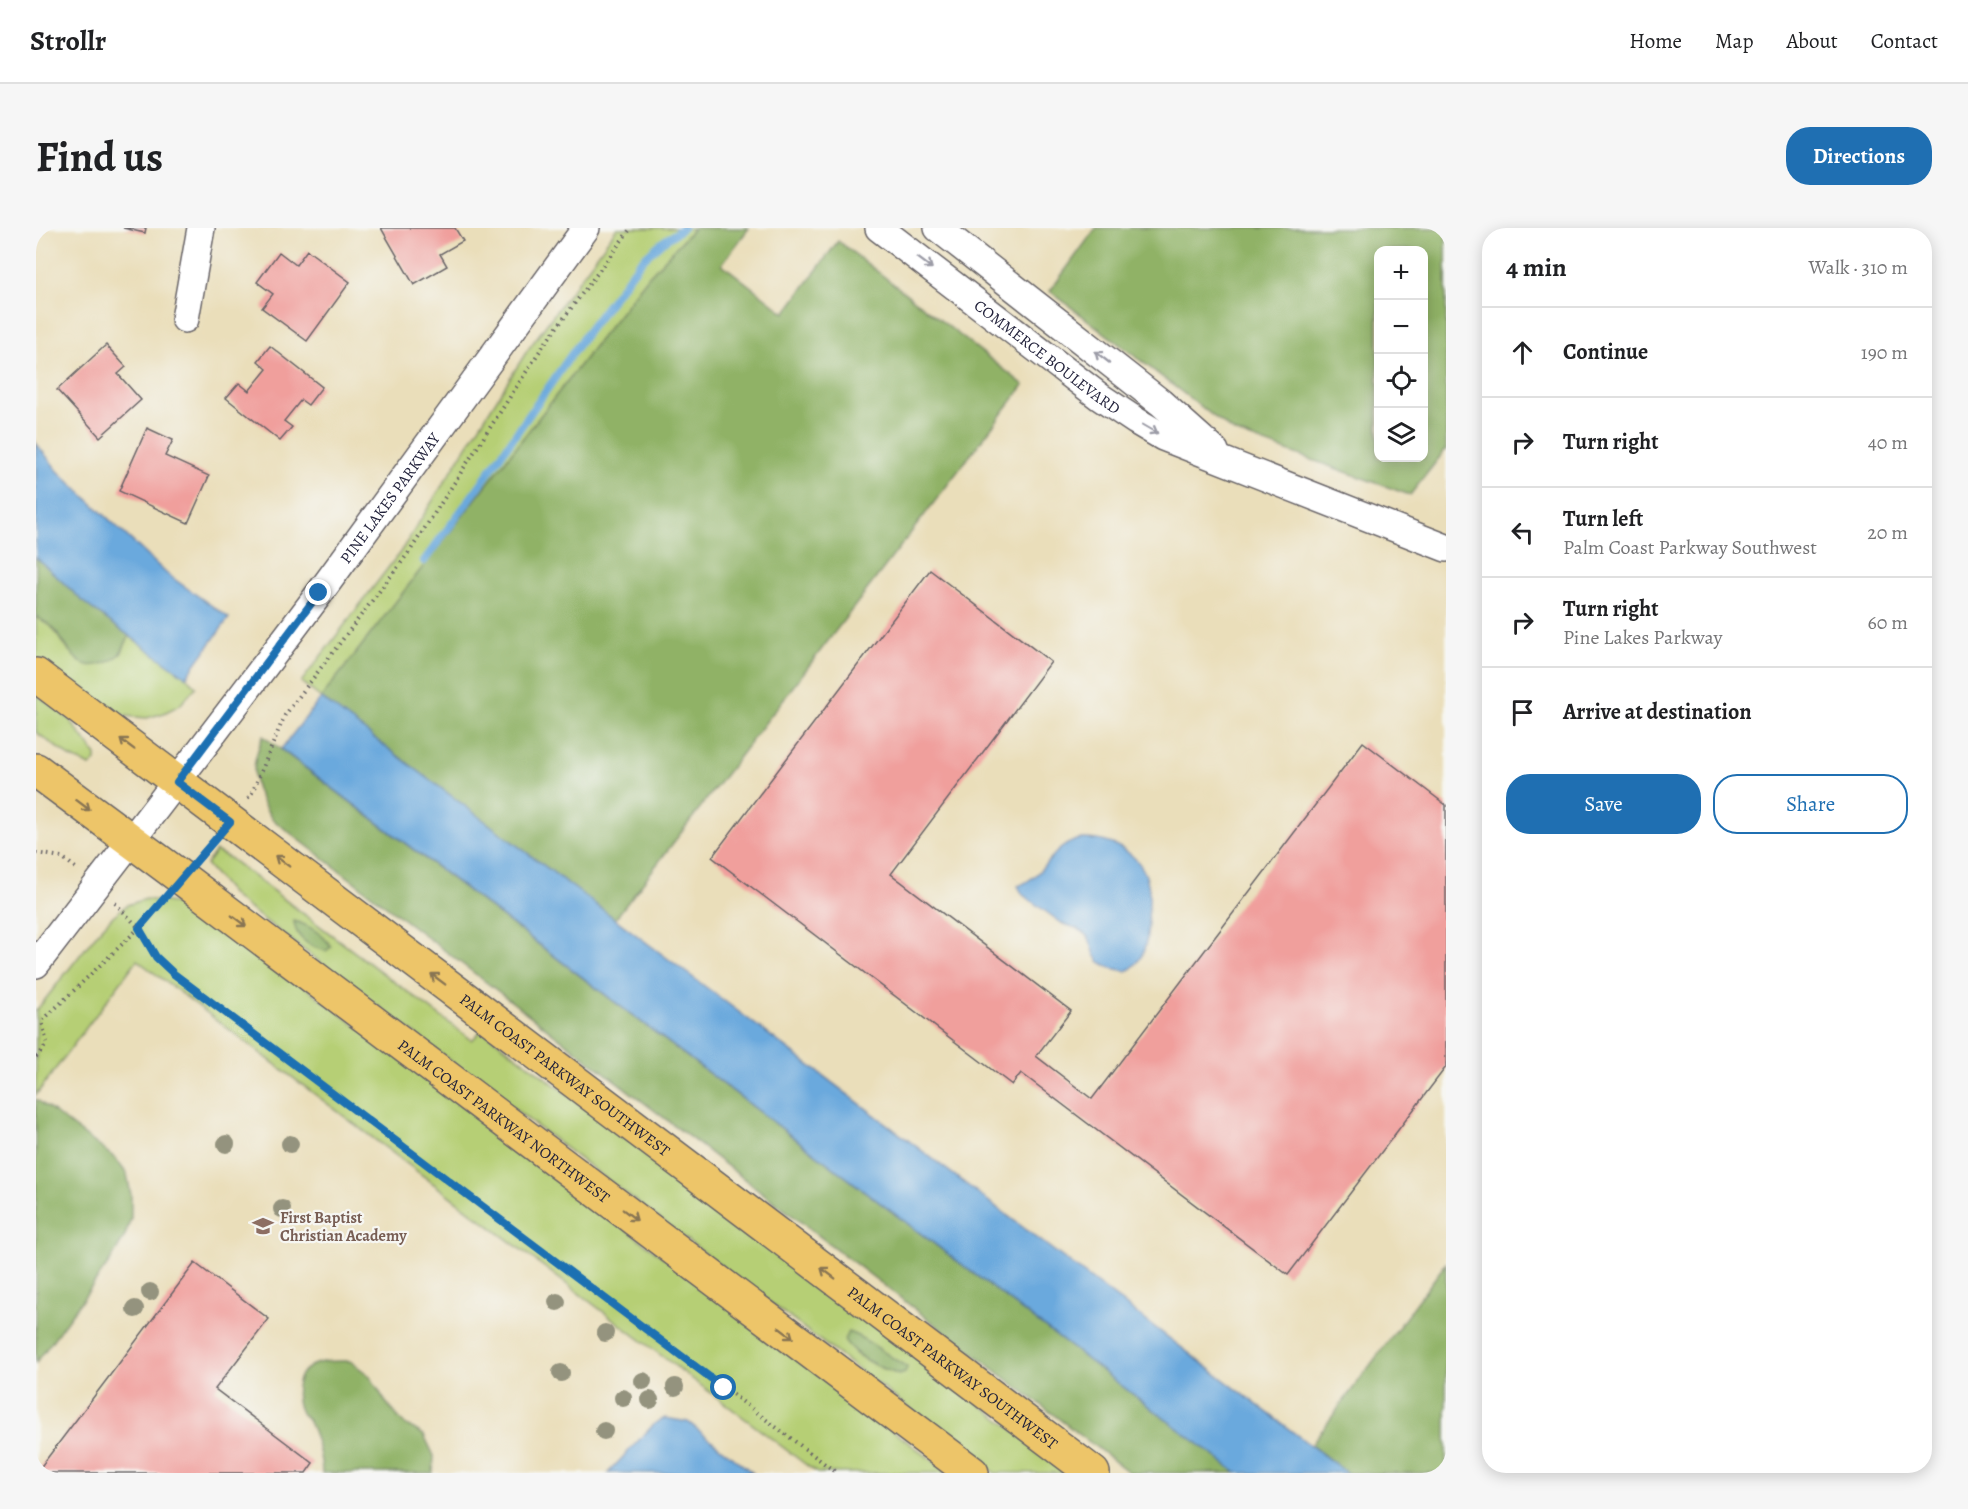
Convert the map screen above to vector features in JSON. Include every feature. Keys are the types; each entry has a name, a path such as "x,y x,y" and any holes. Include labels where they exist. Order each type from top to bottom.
{"main road":[{"name":"PALM COAST PARKWAY SOUTHWEST","path":"36,675 1093,1473"},
{"name":"PALM COAST PARKWAY NORTHWEST","path":"36,770 972,1473"}],"street":[{"path":"185,319 201,228"},
{"name":"PINE LAKES PARKWAY","path":"36,964 319,593 586,228"},
{"name":"COMMERCE BOULEVARD","path":"879,228 1118,409 1164,436 1446,548"},
{"name":"COMMERCE BOULEVARD","path":"938,228 1160,402 1227,462"}],"path":[{"path":"36,1057 47,1044 42,1021 139,928 183,879 252,793 285,715 411,551 543,346 631,228"},
{"path":"36,853 62,857"},
{"path":"121,909 139,928 156,957 174,974 837,1473"}],"green space":[{"path":"617,228 694,228 649,276 321,698 301,682 401,551 527,351"},
{"path":"694,228 749,228 722,264 785,313 838,241 1024,385 615,919 321,698 649,276"},
{"path":"1096,228 1446,228 1446,449 1410,495 1234,432 1050,291"},
{"path":"36,557 87,605 129,636 114,659 105,663 86,665 74,656 52,627 36,617"},
{"path":"36,617 51,626 69,651 121,654 129,636 186,677 196,687 180,705 147,718 124,716 105,710 36,658"},
{"path":"36,694 69,719 96,755 96,761 90,766 70,757 36,732"},
{"path":"263,736 1237,1473 1130,1473 272,819 260,797 254,779 255,759"},
{"path":"216,851 229,858 472,1040 482,1030 1071,1473 995,1473 234,897 206,864","holes":["854,1353 885,1354 906,1367 905,1373 899,1375"]},
{"path":"146,899 180,904 196,917 203,910 949,1473 817,1473 137,960 36,1095 36,1011 113,916 127,905"},
{"path":"294,921 315,931 331,947 326,951 304,941 297,933"},
{"path":"36,1099 115,1158 127,1174 131,1195 131,1218 125,1236 111,1260 36,1363"},
{"path":"1446,1263 1446,1473 1347,1473 1311,1445"},
{"path":"848,1332 907,1367 905,1373 899,1375 862,1358 844,1340"},
{"path":"350,1361 370,1376 385,1401 403,1423 424,1435 434,1456 433,1473 322,1473 314,1435 299,1407 296,1394 298,1381 304,1371 318,1363"}],"water":[{"path":"36,443 58,471 167,574 229,618 186,677 87,605 36,557"},
{"path":"321,698 1347,1473 1237,1473 281,749"},
{"path":"1083,839 1106,842 1127,852 1142,868 1147,878 1149,898 1146,944 1138,962 1127,971 1111,968 1100,962 1089,938 1083,932 1063,924 1023,895 1018,886 1035,875 1063,847"},
{"path":"665,1418 688,1422 753,1473 608,1473 654,1424"}],"building":[{"path":"123,228 146,228 145,233"},
{"path":"381,228 455,228 463,241 440,254 447,266 414,285"},
{"path":"307,250 350,282 307,341 262,308 273,294 257,282 279,252 296,265"},
{"path":"106,345 126,367 118,374 141,400 100,437 57,390"},
{"path":"270,346 322,387 308,405 301,400 284,421 292,427 280,441 226,398 239,383 249,391 267,369 258,361"},
{"path":"147,428 173,440 165,456 209,476 188,523 119,491"},
{"path":"930,570 1051,662 891,874 1071,1011 1036,1056 1092,1099 1363,742 1446,805 1446,1067 1288,1275 1021,1073 1012,1085 712,857"},
{"path":"195,1263 269,1319 215,1389 313,1463 306,1473 36,1473"}],"waterway":[{"path":"424,561 585,335 641,261 683,228"}],"place":[{"name":"First Baptist Christian Academy","path":"263,1226"}],"route":[{"path":"319,593 177,782 230,822 139,928 156,957 174,974 724,1388"}]}
